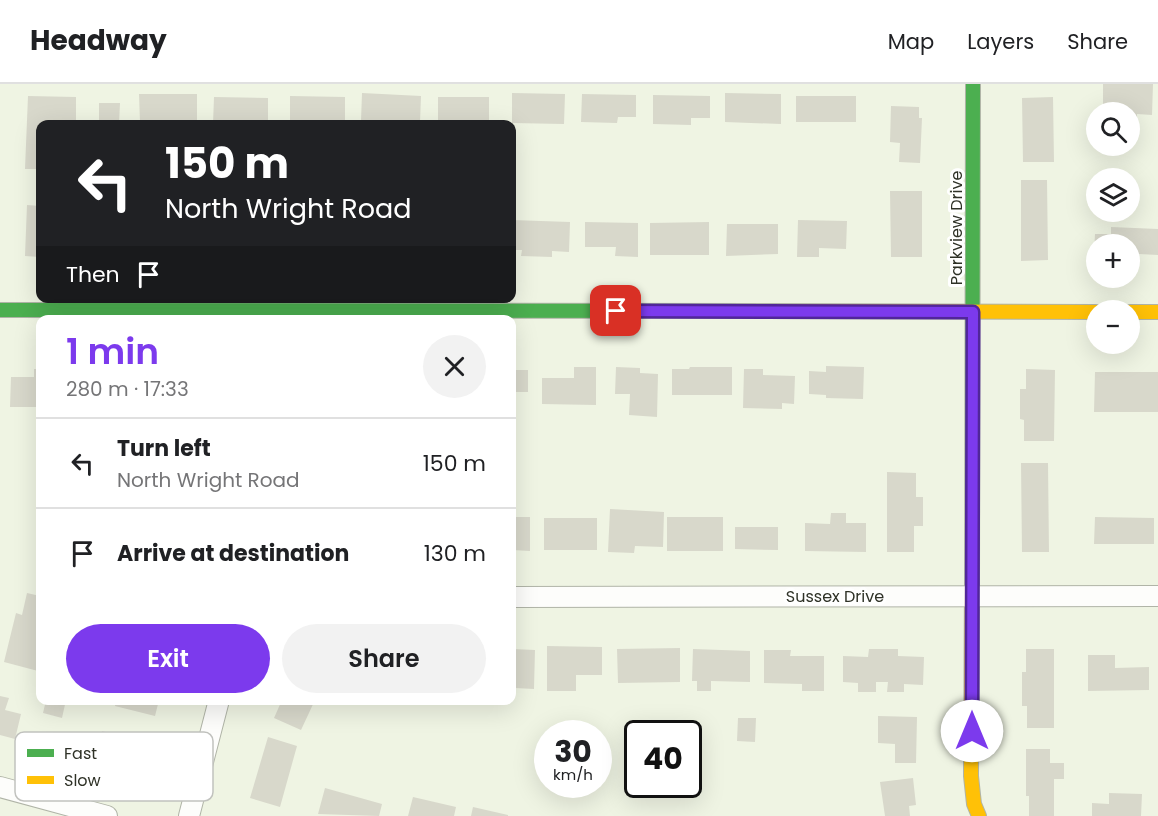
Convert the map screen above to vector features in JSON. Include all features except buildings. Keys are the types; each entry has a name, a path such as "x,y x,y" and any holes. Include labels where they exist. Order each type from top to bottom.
{"main road":[{"name":"Parkview Drive","path":"973,84 971,776 976,810"},
{"path":"0,310 1086,312"},
{"path":"1140,312 1158,312"}],"street":[{"name":"Sussex Drive","path":"516,597 1158,596"},
{"path":"211,732 218,705"},
{"path":"0,787 15,791"},
{"path":"52,801 107,816"},
{"path":"189,816 193,801"}],"traffic: fast":[{"path":"972,580 973,84"},
{"path":"0,310 768,311"}],"traffic: slow":[{"path":"768,311 1086,312"},
{"path":"1140,312 1158,312"},
{"path":"972,580 971,776 974,804 979,816"}],"route":[{"path":"616,311 973,312 972,731"}]}
